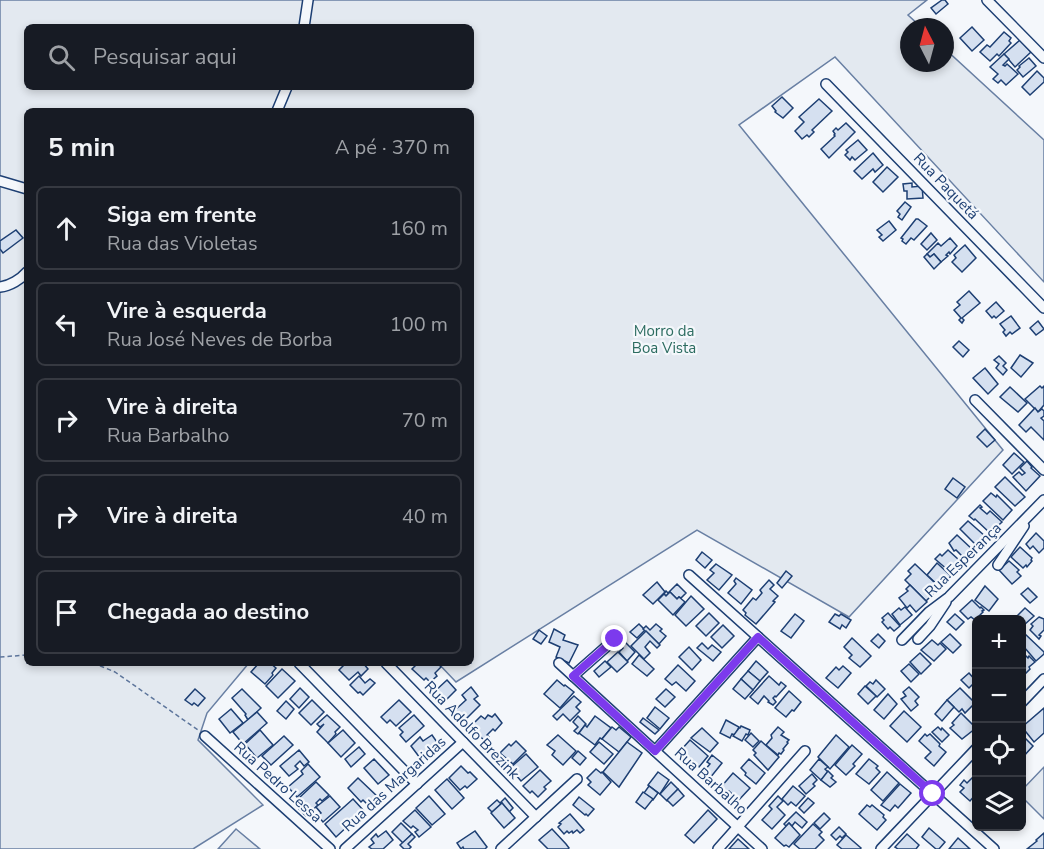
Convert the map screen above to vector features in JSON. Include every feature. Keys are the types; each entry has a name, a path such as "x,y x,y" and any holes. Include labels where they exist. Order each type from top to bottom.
{"street":[{"path":"304,24 308,0"},
{"path":"987,0 1044,58"},
{"name":"Rua Paquetá","path":"826,84 1044,308"},
{"path":"278,108 286,90"},
{"path":"0,181 24,188"},
{"path":"0,287 7,286 24,275"},
{"path":"975,400 1044,470"},
{"name":"Rua Esperança","path":"902,640 929,612 949,597 1044,500"},
{"path":"998,565 1035,509"},
{"path":"689,576 994,849"},
{"path":"918,639 930,626 949,597"},
{"path":"655,751 758,637"},
{"path":"573,676 615,639"},
{"name":"Rua Barbalho","path":"559,663 762,849"},
{"path":"302,666 417,784"},
{"name":"Rua Adolfo Brezink","path":"389,666 536,817"},
{"path":"1026,698 1044,679"},
{"name":"Rua Pedro Lessa","path":"205,736 330,849"},
{"name":"Rua das Margaridas","path":"345,849 463,742"},
{"path":"718,849 805,751"},
{"path":"881,849 972,753"},
{"path":"501,849 577,779"}],"path":[{"path":"0,657 24,655"},
{"path":"100,666 115,672 205,736"}],"green space":[{"name":"Morro da Boa Vista","path":"0,0 927,0 908,15 911,18 900,18 900,72 954,72 954,57 1044,140 1044,282 835,57 739,125 1003,450 849,617 697,530 456,682 441,666 474,666 474,108 24,108 24,666 246,666 207,713 198,740 263,805 193,849 0,849"},
{"path":"1044,767 1044,819 1026,801 1026,786"},
{"path":"236,829 260,849 218,849"}],"building":[{"path":"942,0 948,4 936,14 931,8"},
{"path":"972,27 984,40 972,51 960,38"},
{"path":"1004,32 1011,38 1009,41 1011,43 999,56 997,54 990,61 980,52 987,45 990,47"},
{"path":"1020,40 1031,52 1015,67 1004,54"},
{"path":"1004,54 1009,59 1003,65 1007,64 1018,74 1006,85 1001,80 998,83 993,79 998,74 990,67"},
{"path":"1029,58 1036,66 1023,77 1017,70"},
{"path":"1037,71 1044,78 1044,82 1030,95 1022,87"},
{"path":"782,97 793,108 783,118 775,112 772,106"},
{"path":"819,99 832,111 812,130 814,132 809,137 807,135 802,139 795,131 804,122 799,117"},
{"path":"846,123 855,132 829,158 821,149 835,136 833,131"},
{"path":"858,140 867,150 855,160 852,157 850,160 845,155 848,152 846,150"},
{"path":"873,153 883,165 875,172 873,169 862,179 854,171"},
{"path":"887,167 898,177 883,192 873,182"},
{"path":"912,183 912,187 922,186 923,198 907,199 907,191 904,191 903,184"},
{"path":"905,202 911,207 902,220 898,217 900,214 897,211"},
{"path":"916,219 927,226 914,240 911,238 906,244 901,238"},
{"path":"889,221 896,230 883,241 879,237 882,235 877,230"},
{"path":"16,230 23,238 3,253 0,249 0,241"},
{"path":"931,233 937,240 927,250 921,244"},
{"path":"950,238 957,246 941,262 934,254 930,257 927,254 938,243 941,246"},
{"path":"965,245 976,258 962,272 952,262 956,258 954,255"},
{"path":"927,254 930,257 934,254 941,262 934,269 924,257"},
{"path":"969,291 980,303 962,318 964,320 962,323 954,310 960,305 957,302"},
{"path":"996,302 1004,311 996,318 994,316 992,318 986,311"},
{"path":"1011,316 1020,328 1006,336 1000,324"},
{"path":"1038,321 1044,329 1036,335 1030,328"},
{"path":"959,341 969,350 963,357 953,347"},
{"path":"1020,355 1033,363 1021,377 1011,368"},
{"path":"999,356 1006,363 1003,366 1007,370 1003,375 996,368 999,364 994,360"},
{"path":"985,368 998,384 988,394 973,378"},
{"path":"1040,386 1042,388 1044,386 1044,405 1038,412 1025,399"},
{"path":"1010,387 1027,403 1018,412 1000,397"},
{"path":"1035,408 1038,412 1042,409 1044,411 1044,416 1041,418 1044,421 1044,440 1031,427 1026,432 1019,425"},
{"path":"985,429 995,440 987,447 977,437"},
{"path":"1014,453 1024,462 1012,474 1003,465"},
{"path":"1027,461 1040,476 1026,491 1013,477 1019,472 1022,475 1025,473 1020,468"},
{"path":"1005,477 1025,497 1015,506 995,487"},
{"path":"953,478 965,487 957,498 945,489"},
{"path":"991,493 996,497 997,495 1012,510 1003,520 983,501"},
{"path":"980,505 982,507 980,508 987,514 990,511 1002,522 990,533 969,516"},
{"path":"968,521 986,537 977,546 960,529"},
{"path":"1036,533 1044,541 1044,548 1039,553 1033,546 1030,549 1026,544"},
{"path":"957,535 973,550 965,559 956,550 954,551 949,543"},
{"path":"1020,547 1032,558 1027,567 1026,565 1023,568 1011,557"},
{"path":"948,550 959,560 949,571 935,559"},
{"path":"702,552 712,560 705,568 696,560"},
{"path":"1009,561 1019,570 1017,572 1021,576 1012,584 999,570"},
{"path":"937,563 951,576 940,587 927,575"},
{"path":"716,564 732,575 719,590 707,580 714,573 710,570"},
{"path":"915,564 935,583 931,587 936,591 926,601 905,580 911,574 908,571"},
{"path":"786,571 792,576 782,588 777,583"},
{"path":"736,578 752,590 741,604 728,593 736,584 734,581"},
{"path":"769,580 774,585 770,589 778,596 756,624 745,615 743,610 753,598 756,600 762,593 760,590"},
{"path":"657,582 665,592 653,604 643,595"},
{"path":"677,584 686,593 681,598 677,599 670,592 666,596 664,594 666,591 668,593"},
{"path":"910,585 927,602 916,612 910,605 907,608 899,598 908,591 906,589"},
{"path":"985,586 998,599 989,611 975,600"},
{"path":"1028,588 1037,597 1030,603 1021,594"},
{"path":"670,592 677,599 679,597 685,602 673,615 658,600"},
{"path":"691,596 704,609 686,626 675,615"},
{"path":"972,600 984,610 980,615 972,615 972,618 968,619 960,611"},
{"path":"905,607 912,615 900,625 892,614 899,608 901,610"},
{"path":"1025,608 1034,616 1026,623 1026,615 1018,615"},
{"path":"709,613 719,623 706,636 696,626"},
{"path":"888,613 900,626 894,631 890,627 888,629 882,622 884,620 882,618"},
{"path":"795,614 804,621 791,638 781,631"},
{"path":"835,614 839,616 841,614 851,620 846,628 842,625 840,629 829,622"},
{"path":"955,614 964,622 956,630 947,622"},
{"path":"1039,617 1044,619 1044,630 1039,635 1041,636 1039,639 1030,630 1033,626 1031,624"},
{"path":"639,624 645,630 637,638 630,632"},
{"path":"656,624 666,636 659,644 643,629 646,626 650,630"},
{"path":"723,625 734,636 722,648 711,637"},
{"path":"554,629 565,635 563,640 578,645 569,663 556,657 560,647 549,642"},
{"path":"539,630 547,636 541,644 533,639"},
{"path":"646,631 660,645 657,648 650,641 645,647 650,653 644,659 631,646"},
{"path":"878,634 885,641 879,648 871,641"},
{"path":"950,634 961,645 953,653 941,642"},
{"path":"1026,635 1044,652 1036,661 1026,649"},
{"path":"852,638 871,656 860,667 849,658 852,655 844,647"},
{"path":"932,640 938,645 940,643 946,649 934,661 921,650"},
{"path":"624,641 635,652 627,661 619,652 623,648 620,645"},
{"path":"702,643 708,649 712,645 721,652 713,661 697,648"},
{"path":"689,647 701,660 692,670 679,657"},
{"path":"618,652 628,662 617,672 607,662"},
{"path":"920,653 931,664 921,674 910,662"},
{"path":"639,655 654,669 647,676 632,664"},
{"path":"1026,656 1035,662 1029,667 1026,673"},
{"path":"605,661 611,667 599,677 594,671"},
{"path":"756,661 768,672 760,681 748,671"},
{"path":"909,664 919,674 911,682 901,671"},
{"path":"678,665 695,681 686,691 676,682 672,685 665,679"},
{"path":"256,666 276,668 265,684 251,672"},
{"path":"343,666 366,666 368,669 361,676 358,672 349,680 339,670"},
{"path":"415,666 441,667 435,673 437,676 430,682 426,678 424,680 412,669"},
{"path":"843,666 851,673 838,688 826,678 836,667 839,670"},
{"path":"282,669 295,681 278,698 266,686"},
{"path":"748,671 760,681 753,690 741,679"},
{"path":"969,673 972,676 972,685 969,688 961,680"},
{"path":"359,676 365,683 370,679 375,683 363,695 350,685"},
{"path":"769,676 779,685 781,682 786,686 773,698 776,702 773,705 764,696 758,704 750,697"},
{"path":"741,679 753,690 745,699 733,689"},
{"path":"447,680 456,690 443,703 433,693"},
{"path":"557,680 574,692 560,708 544,694"},
{"path":"876,680 885,689 877,697 866,686 870,682 873,684"},
{"path":"865,686 876,696 868,704 858,694"},
{"path":"471,687 478,696 474,699 480,705 464,721 454,711 466,700 462,695"},
{"path":"909,687 919,697 915,701 918,705 911,711 901,699 906,696 903,692"},
{"path":"300,688 309,697 299,708 290,699"},
{"path":"960,688 972,700 972,706 965,713 962,709 959,712 947,700"},
{"path":"195,689 205,698 198,706 185,700"},
{"path":"242,689 261,708 248,720 246,714 232,698"},
{"path":"666,689 675,697 665,707 656,699"},
{"path":"789,691 801,702 786,717 775,708"},
{"path":"888,694 897,704 884,719 874,710"},
{"path":"574,696 581,702 576,707 580,711 570,721 563,714 557,720 553,716"},
{"path":"312,700 324,712 311,725 299,713"},
{"path":"399,700 411,712 396,726 390,720 387,723 381,717"},
{"path":"947,700 954,707 942,721 935,714"},
{"path":"286,701 294,709 286,719 277,711"},
{"path":"655,707 669,718 660,729 647,718"},
{"path":"1044,708 1044,733 1034,742 1026,732 1026,724"},
{"path":"231,709 243,723 230,733 219,719"},
{"path":"904,711 921,727 907,742 890,726"},
{"path":"257,712 267,723 243,744 233,732"},
{"path":"961,713 972,724 972,731 962,739 950,728 954,725 952,723"},
{"path":"495,714 502,723 495,731 493,729 487,735 489,737 485,741 470,727 481,716 485,719 488,715 492,717"},
{"path":"327,715 340,727 328,743 317,732 324,724 320,727 317,724"},
{"path":"414,715 424,726 406,742 400,735 403,732 399,728"},
{"path":"578,716 586,724 578,734 574,731 578,727 573,722"},
{"path":"595,716 611,728 595,745 579,733"},
{"path":"643,718 659,730 655,734 640,722"},
{"path":"726,720 739,727 735,735 732,734 730,738 720,733"},
{"path":"741,726 750,730 742,741 733,736"},
{"path":"612,727 616,730 619,727 631,737 619,752 602,739"},
{"path":"778,727 784,732 781,735 789,740 784,750 778,755 766,745"},
{"path":"938,727 949,735 942,742 932,732"},
{"path":"702,728 718,743 710,752 691,738"},
{"path":"260,730 273,745 257,758 245,744"},
{"path":"343,730 355,743 341,757 328,743"},
{"path":"751,733 759,741 753,747 745,740"},
{"path":"925,734 927,736 930,734 946,752 934,766 925,758 931,752 919,741"},
{"path":"432,735 439,745 420,758 411,746 420,737 423,741"},
{"path":"558,735 576,751 563,765 552,755 555,751 547,745"},
{"path":"836,735 849,747 830,769 818,757"},
{"path":"284,736 293,745 271,765 262,756"},
{"path":"1026,739 1033,746 1026,754"},
{"path":"690,740 708,756 699,767 681,750"},
{"path":"516,741 526,751 513,764 500,753"},
{"path":"761,741 779,757 768,770 754,755 756,753 753,750"},
{"path":"599,742 613,754 604,764 590,752"},
{"path":"627,742 642,753 619,787 603,772"},
{"path":"852,745 862,754 846,775 835,765"},
{"path":"359,747 365,754 351,767 345,759"},
{"path":"299,750 309,762 304,766 300,761 295,766 298,769 289,776 280,766"},
{"path":"578,751 586,758 580,765 572,758"},
{"path":"526,754 538,767 521,781 510,768"},
{"path":"712,755 722,763 710,778 703,772 710,764 707,762"},
{"path":"374,759 389,775 378,784 364,768"},
{"path":"749,759 765,773 756,784 745,775 746,773 741,768"},
{"path":"819,759 828,767 825,769 828,772 821,780 810,770"},
{"path":"869,759 878,766 876,768 880,772 869,784 856,774"},
{"path":"308,764 320,777 297,797 288,787 303,774 301,771"},
{"path":"461,766 477,779 467,788 465,786 460,790 449,778"},
{"path":"596,769 611,782 600,795 588,785 591,782 587,778"},
{"path":"540,770 551,781 538,797 523,786"},
{"path":"828,771 836,782 830,787 821,780"},
{"path":"658,772 669,780 660,794 648,785"},
{"path":"887,772 899,783 883,801 871,790"},
{"path":"733,773 750,788 737,802 729,791 727,793 721,787"},
{"path":"812,774 817,780 813,784 815,786 806,794 799,786"},
{"path":"358,778 379,798 372,804 370,802 367,804 363,800 361,802 348,788"},
{"path":"972,778 970,801 960,792 964,788 960,785 964,780 967,783"},
{"path":"447,779 464,798 452,809 435,790"},
{"path":"316,782 329,795 322,801 320,799 316,803 318,805 306,816 299,809 305,804 299,798"},
{"path":"671,782 678,789 667,801 660,794"},
{"path":"900,784 911,793 898,808 895,805 890,811 881,805"},
{"path":"649,786 658,793 653,800 644,793"},
{"path":"793,786 805,796 796,806 791,802 788,805 782,799"},
{"path":"678,789 684,796 673,806 667,800"},
{"path":"643,792 653,799 645,809 636,802"},
{"path":"330,796 340,807 323,822 318,816 321,813 316,807"},
{"path":"429,796 445,814 432,825 416,808"},
{"path":"778,796 783,801 777,807 785,815 772,829 762,820 772,809 769,806"},
{"path":"579,797 594,809 588,816 573,805"},
{"path":"505,798 513,808 509,812 502,803 492,812 488,808 497,800 500,803"},
{"path":"808,798 814,803 804,813 799,808"},
{"path":"353,799 364,811 336,837 325,824"},
{"path":"502,803 515,818 504,828 491,813"},
{"path":"867,805 870,807 872,805 884,815 886,820 877,830 859,814"},
{"path":"415,810 431,827 419,837 415,832 418,830 413,826 411,828 403,821"},
{"path":"708,810 717,819 694,843 685,835"},
{"path":"796,812 807,822 802,828 795,822 792,826 789,823 786,826 784,824"},
{"path":"824,813 830,819 820,829 814,823"},
{"path":"570,814 584,830 580,833 577,830 573,833 567,831 564,834 558,827 561,824 559,823"},
{"path":"401,823 412,834 403,843 392,832"},
{"path":"789,823 800,835 789,847 784,846 775,838"},
{"path":"813,824 822,832 819,835 824,840 815,849 800,849 794,844"},
{"path":"839,827 846,834 836,840 831,835"},
{"path":"929,828 945,842 939,849 922,837"},
{"path":"552,829 568,849 548,849 539,840"},
{"path":"386,831 393,840 383,849 369,847 374,843 371,839 376,834 378,837"},
{"path":"475,831 487,847 485,849 464,849 463,847 461,849 457,843"},
{"path":"1044,833 1044,849 1027,849 1037,841"},
{"path":"412,834 415,837 408,844 411,847 404,849 400,845"},
{"path":"907,834 919,845 916,849 895,847"},
{"path":"846,835 861,848 842,849 837,845"},
{"path":"958,838 970,849 949,849"},
{"path":"738,839 749,849 729,849"}],"route":[{"path":"615,639 573,676 655,751 758,637 933,794"}]}
